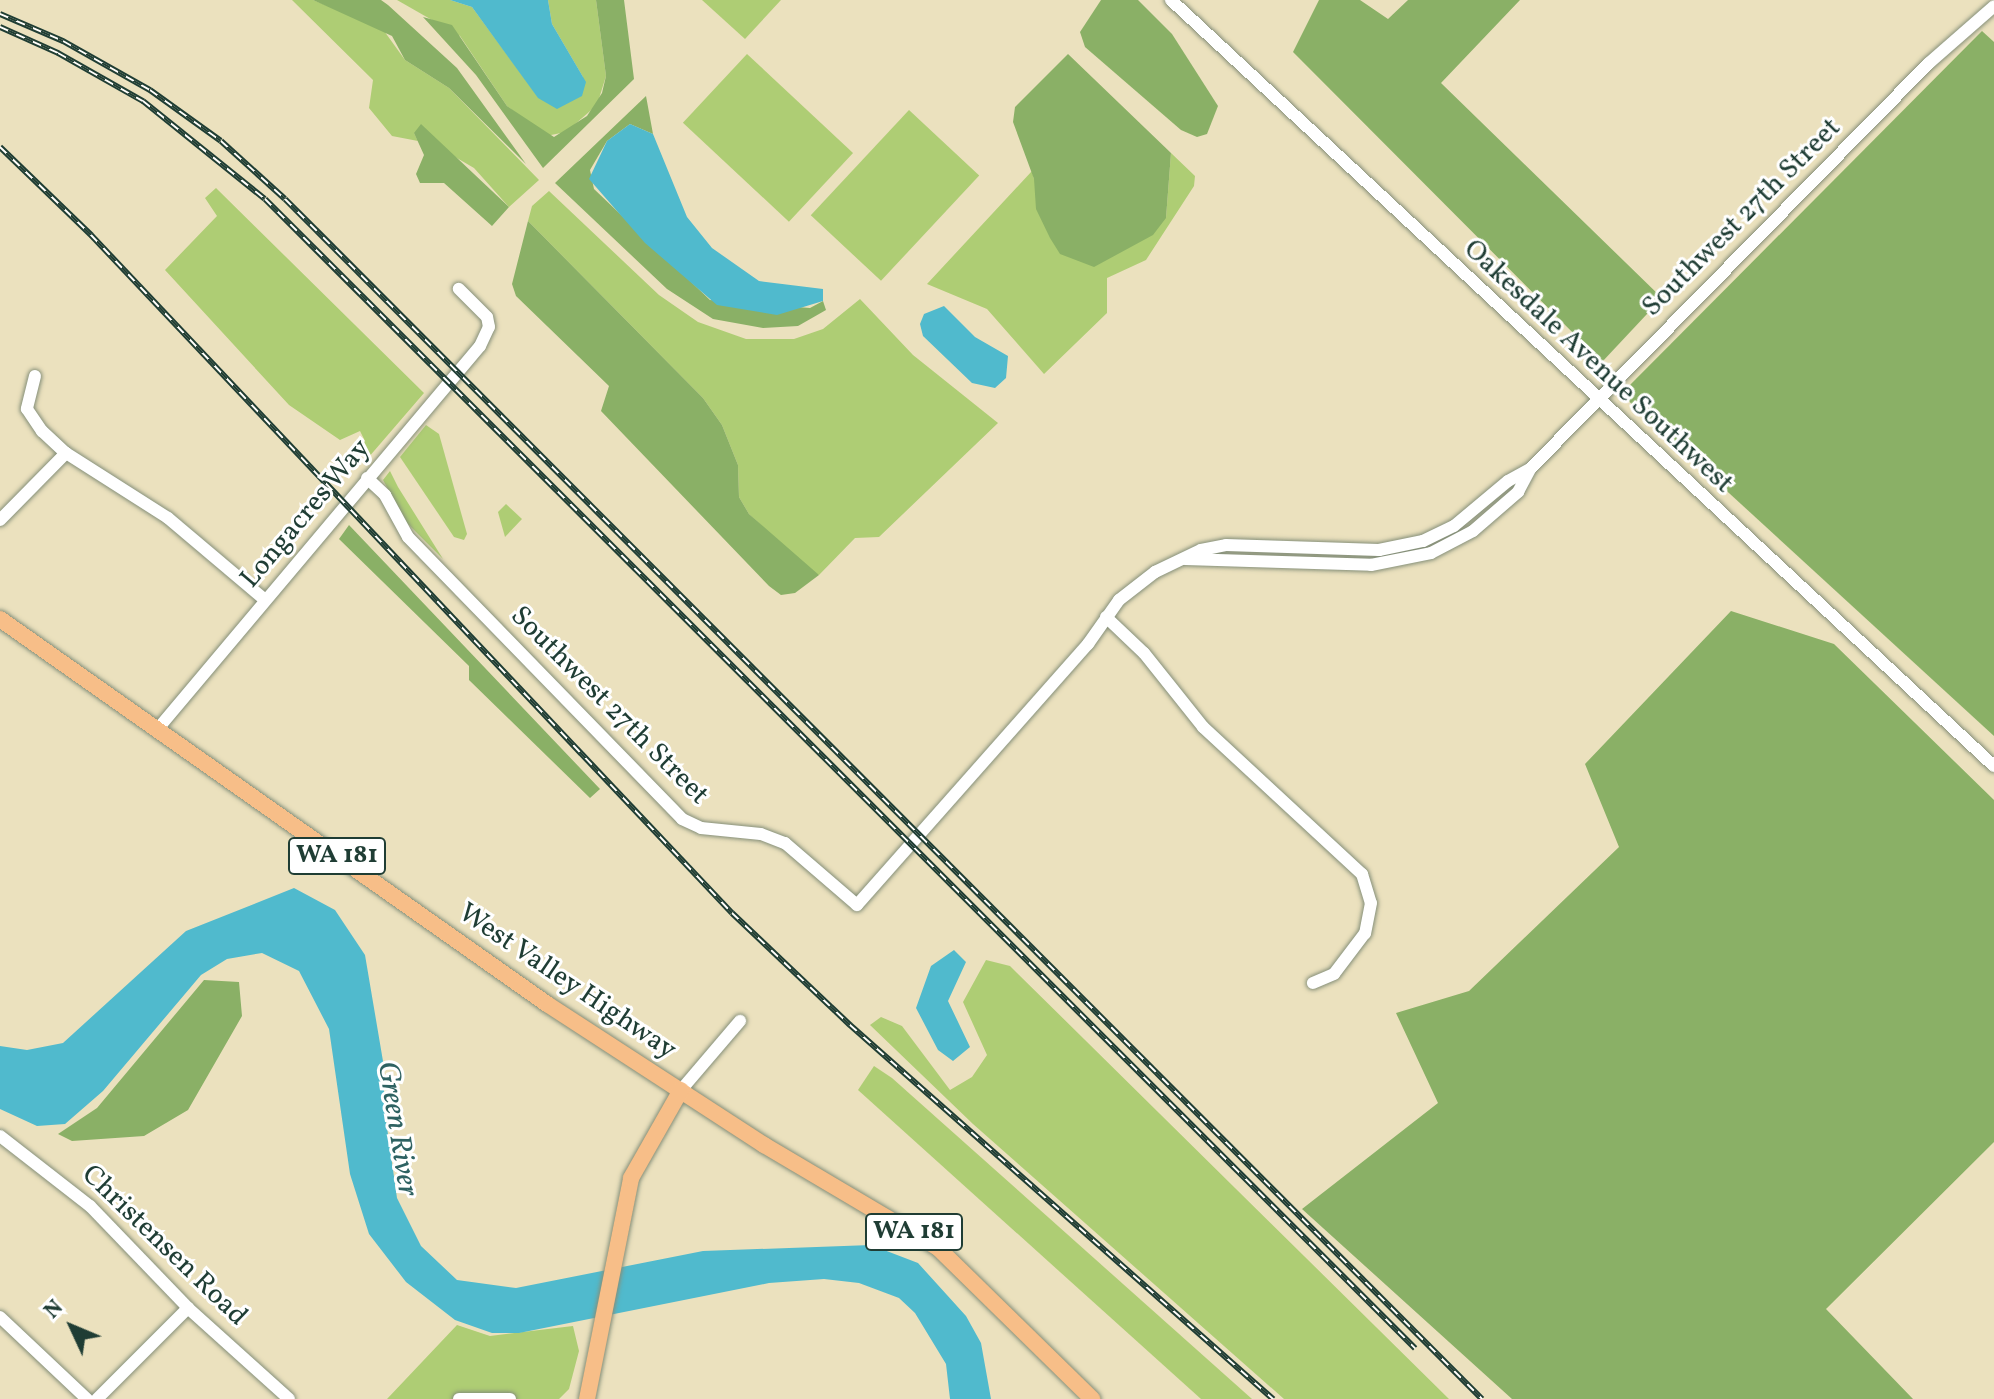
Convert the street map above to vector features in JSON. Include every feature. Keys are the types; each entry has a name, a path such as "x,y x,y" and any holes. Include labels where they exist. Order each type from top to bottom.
{"main road":[{"name":"West Valley Highway","path":"0,619 547,1004 938,1248 1092,1399"},
{"path":"587,1399 601,1346 618,1242 635,1170 681,1090"}],"street":[{"name":"Oakesdale Avenue Southwest","path":"1171,0 1994,766"},
{"name":"Southwest 27th Street","path":"367,478 385,495 408,537 682,819 701,828 761,834 785,843 857,905 1137,585 1185,559 1371,565 1418,557 1486,521 1518,492 1530,469 1929,63 1994,6"},
{"name":"Longacres Way","path":"156,731 480,346 489,327 487,317 459,289"},
{"path":"35,376 27,409 66,453 168,518 264,599"},
{"path":"0,520 66,453"},
{"path":"1106,617 1144,653 1203,727 1362,874 1371,903 1365,933 1334,974 1313,983"},
{"path":"681,1090 740,1021"},
{"name":"Christensen Road","path":"0,1136 90,1206 188,1308 289,1399"},
{"path":"97,1399 188,1308"},
{"path":"0,1317 87,1399"},
{"path":"459,1399 510,1399"}],"green space":[{"path":"292,0 313,0 382,28 405,60 449,88 539,180 509,207 474,168 414,133 418,141 392,136 369,108 373,80"},
{"path":"313,0 381,0 388,5 457,68 526,164 449,88 405,60 392,36"},
{"path":"397,0 450,0 472,7 538,97 583,77 552,24 548,0 596,0 606,76 597,105 566,132 546,136 507,106 460,36"},
{"path":"596,0 624,0 634,79 543,168 476,75 423,17 452,25 507,106 554,137 587,116 602,93 606,76"},
{"path":"702,0 781,0 745,39"},
{"path":"1101,0 1138,0 1172,34 1218,106 1207,134 1197,137 1181,130 1085,47 1080,32"},
{"path":"1319,0 1360,0 1388,19 1408,0 1520,0 1441,83 1662,298 1602,362 1293,52"},
{"path":"1982,31 1994,42 1994,736 1621,394"},
{"path":"747,54 853,153 789,222 683,123"},
{"path":"1068,54 1171,153 1166,218 1153,235 1094,267 1060,254 1050,238 1036,209 1034,179 1013,122 1015,107"},
{"path":"646,96 653,134 630,124 607,141 590,170 594,189 710,300 810,308 823,301 826,310 798,326 763,328 713,319 667,289 555,183"},
{"path":"909,110 979,175 881,281 811,215"},
{"path":"421,124 509,207 492,226 444,183 420,183 416,174 424,155 414,133"},
{"path":"1171,153 1195,176 1194,186 1146,260 1107,278 1107,313 1044,374 987,309 927,284 1032,171 1034,179 1166,218"},
{"path":"216,188 424,393 368,458 360,450 365,441 360,431 340,440 289,405 165,270 217,216 205,198"},
{"path":"549,191 659,295 698,322 746,339 794,339 823,329 860,299 913,355 998,423 879,537 855,538 819,575 812,572 749,514 739,497 738,465 722,425 703,398 528,221 532,206"},
{"path":"528,221 703,398 722,425 738,465 739,497 749,514 819,575 795,593 781,595 769,586 601,411 609,386 516,296 512,284"},
{"path":"426,425 439,434 467,534 464,540 454,537 400,457"},
{"path":"390,471 443,559 406,522 383,480"},
{"path":"506,504 522,519 505,537 498,512"},
{"path":"349,525 600,789 590,798 469,680 469,666 339,539"},
{"path":"1731,611 1834,644 1994,800 1994,1142 1826,1309 1913,1399 1512,1399 1302,1209 1438,1103 1396,1013 1469,991 1619,847 1585,764"},
{"path":"986,960 1010,966 1449,1399 1284,1399 973,1124 870,1025 881,1017 902,1026 950,1090 972,1077 987,1055 963,1002"},
{"path":"204,980 239,982 242,1016 188,1110 144,1136 72,1141 58,1134 97,1108"},
{"path":"874,1066 892,1078 1252,1399 1201,1399 858,1090"},
{"path":"457,1325 490,1336 573,1326 579,1351 569,1389 559,1399 387,1399"}],"water":[{"path":"450,0 548,0 552,24 586,82 582,96 557,109 538,98 472,7"},
{"path":"630,124 653,134 687,217 712,248 759,281 823,289 823,301 777,315 717,305 645,243 589,179 607,141"},
{"path":"944,306 975,337 1008,356 1006,378 995,388 972,383 923,336 920,324 924,314"},
{"path":"294,888 335,910 365,955 384,1067 384,1106 397,1198 421,1246 457,1280 516,1288 703,1251 871,1245 918,1263 966,1316 981,1343 991,1399 950,1399 946,1364 915,1313 899,1298 859,1283 824,1279 769,1283 519,1333 492,1333 455,1320 406,1282 369,1234 350,1174 329,1029 299,971 262,953 227,959 201,975 103,1091 65,1124 37,1126 0,1109 0,1046 27,1050 63,1043 186,931"},
{"path":"954,950 966,962 948,1001 970,1047 953,1061 938,1050 916,1008 931,966"}],"railway":[{"path":"0,14 63,41 150,90 221,141 285,199 1482,1399"},
{"path":"0,27 58,53 143,101 265,199 1415,1348"},
{"path":"0,147 91,235 732,913 850,1025 1273,1399"}],"water label":[{"name":"Green River","path":"397,1129"}]}
